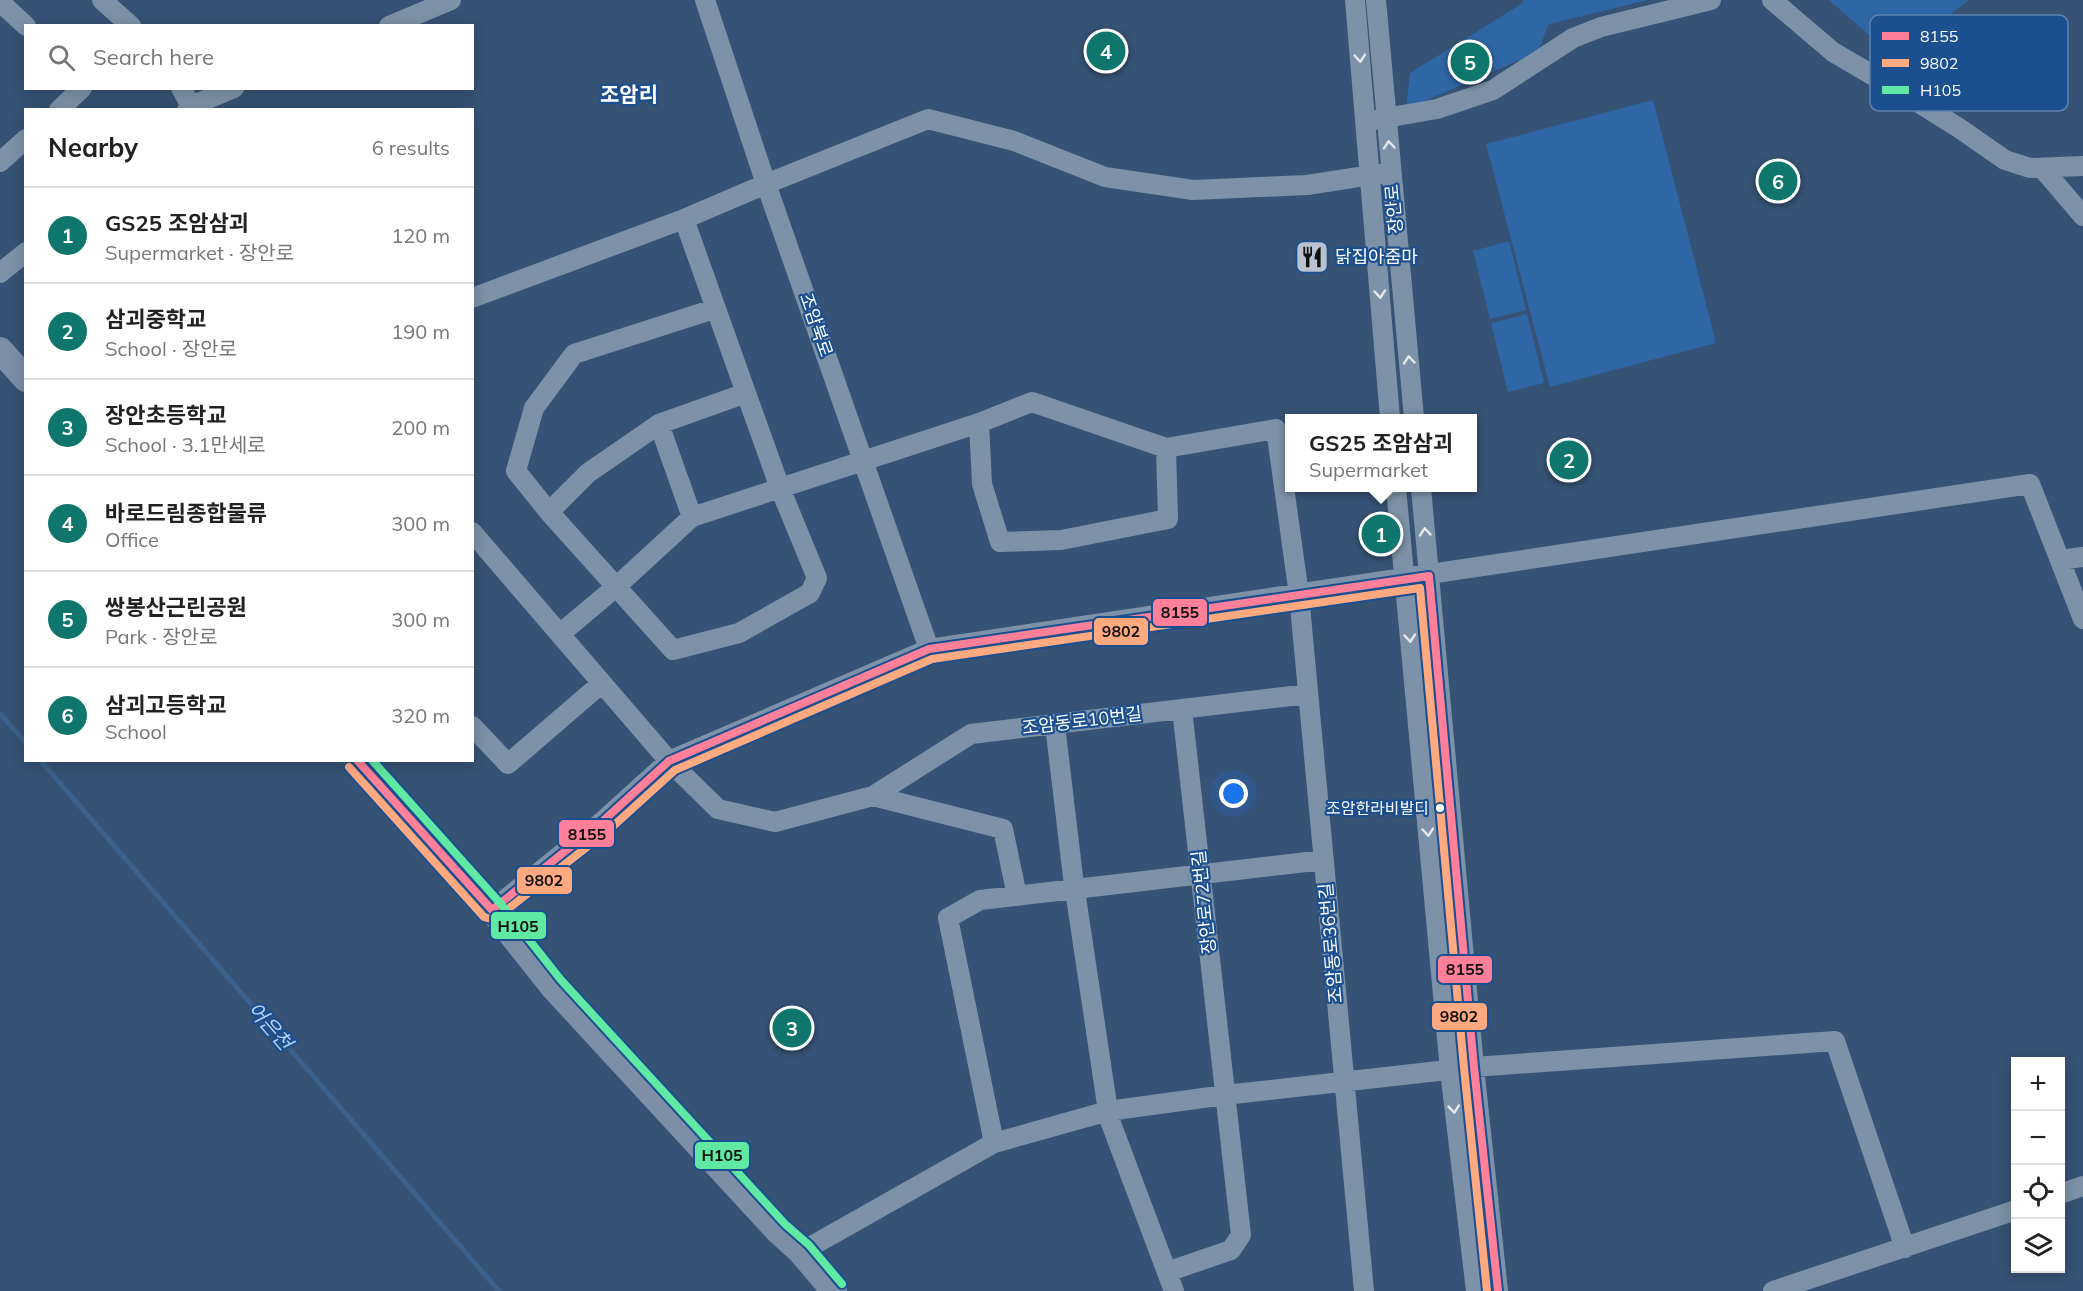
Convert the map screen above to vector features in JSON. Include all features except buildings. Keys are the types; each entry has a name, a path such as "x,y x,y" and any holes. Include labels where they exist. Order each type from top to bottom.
{"main road":[{"path":"0,350 24,377"},
{"path":"359,762 492,910 553,987 778,1231 801,1252 834,1291"}],"street":[{"path":"102,0 129,24"},
{"path":"394,24 451,0"},
{"name":"조암북로","path":"705,0 766,184 929,649"},
{"name":"장안로","path":"1354,0 1390,414"},
{"name":"장안로","path":"1376,0 1414,414"},
{"path":"1365,121 1437,109 1493,90 1573,38 1601,27 1711,0"},
{"path":"1772,0 1833,52 1870,74"},
{"path":"0,2 24,24"},
{"path":"60,108 80,90"},
{"path":"182,90 190,108 230,90"},
{"path":"1931,111 2005,160 2030,168 2083,166"},
{"path":"474,296 684,219 928,119 1014,141 1105,177 1193,190 1307,185 1391,172"},
{"path":"0,162 24,141"},
{"path":"2042,168 2083,216"},
{"path":"684,219 714,309 780,488 817,578 810,593 739,633 673,650 549,512 516,471 534,408 574,354 714,309"},
{"path":"0,273 24,254"},
{"path":"549,512 588,473 659,424 746,393"},
{"path":"560,634 617,586 692,517 979,423 1032,402 1166,448 1168,519 1061,540 1000,542 982,484 979,423"},
{"path":"659,424 692,517"},
{"name":"조암동로36번길","path":"1166,448 1276,429 1299,595 1364,1291"},
{"path":"492,910 604,820 669,761 929,649 1429,576 2030,484 2083,619"},
{"path":"1396,492 1450,1070 1476,1291"},
{"path":"1420,492 1474,1067 1498,1291"},
{"name":"조암동로10번길","path":"474,534 669,761 718,809 775,822 873,796 971,734 1308,694"},
{"path":"2060,560 2083,557"},
{"path":"474,728 507,764 602,683"},
{"name":"장안로72번길","path":"1167,1272 1231,1250 1240,1235 1182,709"},
{"path":"1055,725 1075,888 1109,1118 1174,1291"},
{"name":"조암동로10번길","path":"873,796 1003,829 1017,896"},
{"path":"994,1143 948,918 980,900 1324,860"},
{"path":"801,1252 994,1143 1108,1111 1225,1095 1474,1067 1835,1041 1905,1248"},
{"path":"2065,1193 2083,1186"},
{"path":"1773,1291 2011,1212"}],"shaded area":[{"path":"1523,0 1648,0 1549,24 1538,52 1406,109 1410,73 1523,3"},
{"path":"1829,0 1969,0 1949,15 1870,15 1870,36"},
{"path":"1653,100 1716,343 1550,387 1486,144"},
{"path":"1509,241 1526,310 1490,319 1473,251"},
{"path":"1527,314 1544,383 1508,392 1491,323"}],"waterway":[{"name":"어은천","path":"0,714 24,741"},
{"name":"어은천","path":"42,762 499,1291"}],"transit line":[{"name":"8155","path":"359,762 492,910 604,820 669,761 929,649 1429,576 1474,1067 1498,1291"},
{"name":"9802","path":"349,767 484,917 494,920 611,828 675,770 932,659 1420,588 1487,1291"},
{"name":"H105","path":"374,762 500,903 561,980 785,1224 809,1245 842,1284"}],"place":[{"name":"바로드림종합물류","path":"1106,51"},
{"name":"쌍봉산근린공원","path":"1470,62"},
{"name":"삼괴고등학교","path":"1778,181"},
{"name":"닭집아줌마","path":"1312,257"},
{"name":"삼괴중학교","path":"1569,460"},
{"name":"GS25 조암삼괴","path":"1381,534"},
{"name":"조암한라비발디","path":"1440,808"},
{"name":"장안초등학교","path":"792,1028"}],"district":[{"name":"조암리","path":"629,95"}]}
